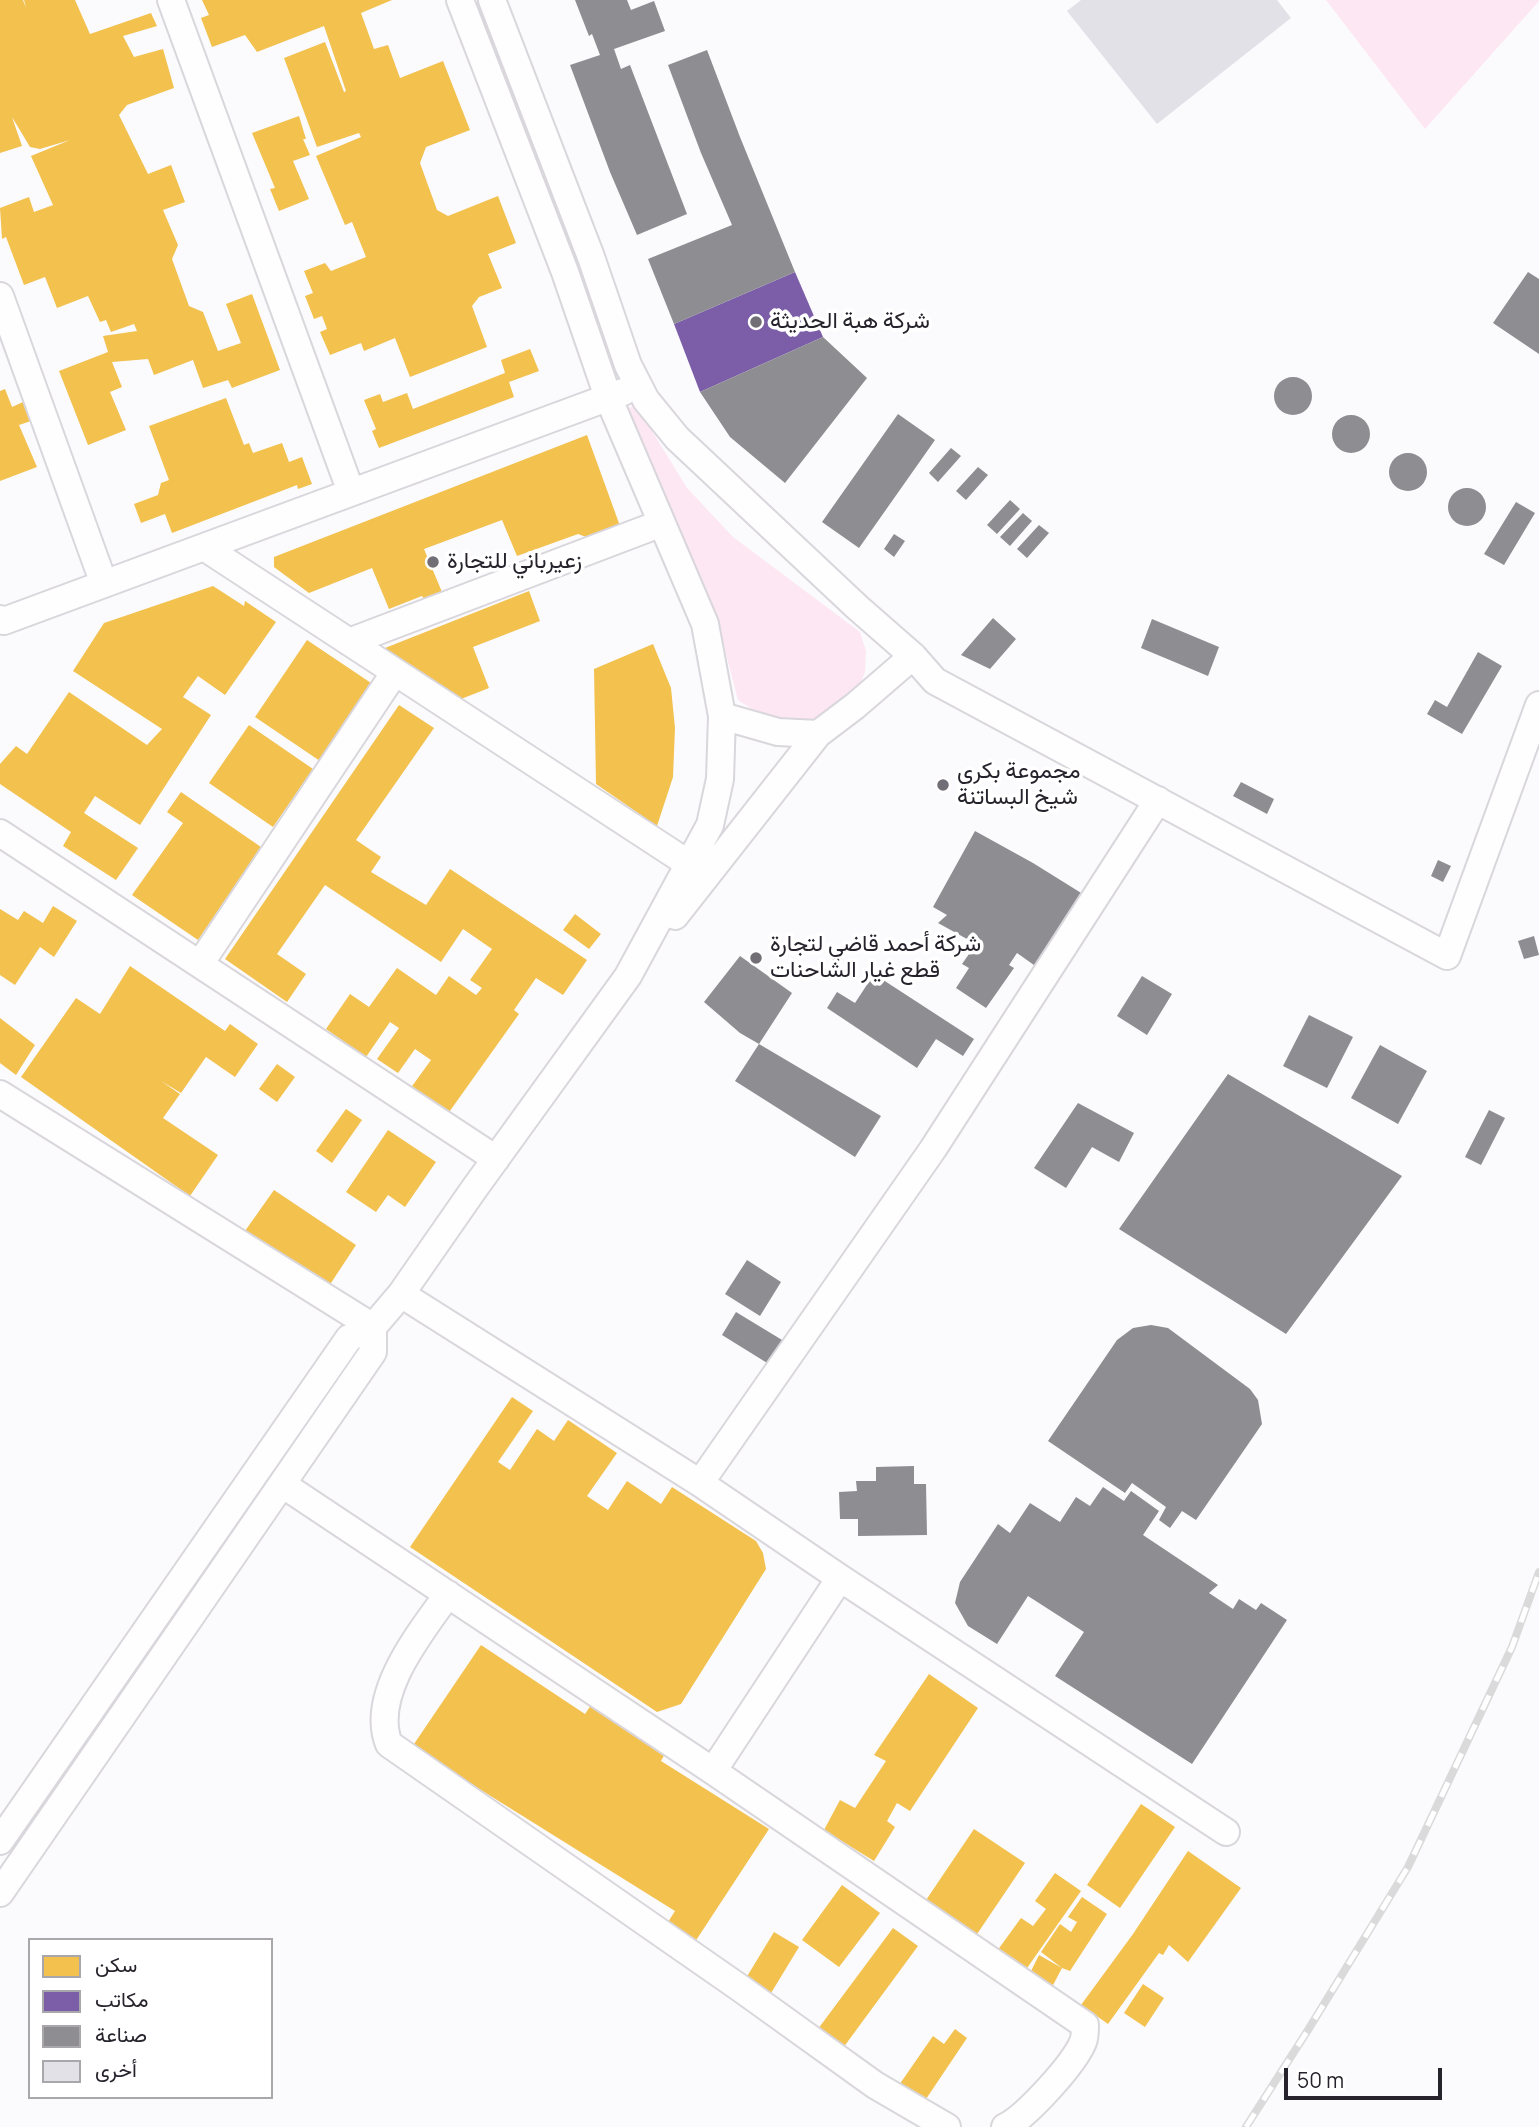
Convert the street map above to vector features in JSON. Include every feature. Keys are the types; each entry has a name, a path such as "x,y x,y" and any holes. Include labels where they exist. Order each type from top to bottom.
{"street":[{"path":"171,0 351,492"},
{"path":"460,0 565,272 608,397 705,624 722,716 720,779 710,825 628,976"},
{"path":"492,0 638,387 659,418 677,438 913,656 935,681 1447,956 1539,705"},
{"path":"0,296 104,583"},
{"path":"0,619 4,621 638,387"},
{"path":"349,642 662,523"},
{"path":"204,547 689,864"},
{"path":"0,1841 349,1338 373,1327 401,1294 628,976 818,734 913,656"},
{"path":"200,964 395,672"},
{"path":"722,716 779,732 818,734"},
{"path":"700,1483 933,1149 1158,800"},
{"path":"0,832 496,1159"},
{"path":"0,1094 373,1327"},
{"path":"401,1294 700,1483 1226,1832"},
{"path":"0,1893 373,1352 373,1327"},
{"path":"282,1484 713,1771 1084,2025 1084,2041 1068,2064 1021,2117 1005,2127"},
{"path":"713,1771 840,1578"},
{"path":"448,1594 403,1657 389,1694 384,1733 389,1744 875,2085 947,2127"}],"shaded area":[{"path":"1326,0 1539,0 1539,1 1425,129"},
{"path":"636,405 687,488 733,537 860,632 866,651 865,672 856,695 812,721 783,721 758,713 738,700 718,623 624,410"}],"building: سكن":[{"path":"0,0 23,0 26,8 24,0 75,0 90,34 151,13 157,26 123,36 134,57 163,49 174,88 127,105 119,115 148,174 171,165 185,202 163,210 178,245 172,259 189,306 203,312 218,351 241,343 226,304 252,294 280,370 232,388 228,380 203,388 193,360 154,375 148,359 112,362 122,387 110,392 126,430 88,445 59,371 108,352 103,336 137,331 134,324 111,332 106,320 100,322 88,296 57,308 45,277 24,285 6,237 2,239 0,208 29,197 34,212 53,205 31,156 70,140 40,149 30,147 12,117 22,146 0,153"},
{"path":"202,0 392,0 361,13 374,49 388,45 400,78 443,61 470,130 426,147 420,163 437,210 448,216 498,196 516,243 488,254 502,288 479,297 472,306 487,347 410,377 395,338 364,351 361,343 330,355 320,332 327,329 322,316 314,319 305,296 313,293 304,271 325,263 331,271 366,257 352,222 345,225 316,156 361,137 359,133 317,147 284,58 325,42 344,92 346,91 324,26 257,52 245,35 212,47 201,18 209,15"},
{"path":"299,116 306,139 303,139 310,155 293,161 309,199 279,211 270,189 275,188 252,133"},
{"path":"530,349 539,371 509,382 514,397 379,448 372,431 376,429 364,400 380,394 383,402 407,393 413,409 505,373 501,360"},
{"path":"5,389 12,407 23,402 31,421 19,425 37,467 0,481 0,391"},
{"path":"226,398 244,445 249,443 253,453 282,443 289,462 302,457 312,484 298,489 297,485 172,533 165,514 141,523 134,504 158,495 161,483 169,480 149,426"},
{"path":"587,435 620,526 589,538 578,534 517,556 502,520 424,549 442,592 424,599 422,596 389,609 372,568 309,593 274,567 274,557"},
{"path":"213,586 244,606 245,601 276,622 225,695 198,676 183,697 211,715 140,825 95,796 84,813 138,848 116,880 63,846 71,832 0,784 0,764 16,746 27,754 69,692 147,745 162,729 73,671 104,623"},
{"path":"529,591 540,621 473,647 489,688 456,701 380,650"},
{"path":"307,640 371,683 320,761 255,717"},
{"path":"653,644 671,688 675,728 673,777 657,826 596,784 594,669"},
{"path":"399,705 434,728 356,840 381,857 371,872 426,905 450,869 587,960 563,995 536,978 514,1010 519,1014 447,1115 410,1089 431,1060 415,1049 398,1073 377,1059 399,1028 390,1022 366,1057 326,1029 350,994 369,1007 397,968 436,995 449,976 476,995 482,988 470,980 492,949 463,929 441,962 325,885 277,954 306,974 287,1002 225,959"},
{"path":"249,725 313,769 273,827 209,783"},
{"path":"181,792 261,847 198,940 132,895 183,823 167,812"},
{"path":"53,906 77,921 54,957 40,947 15,985 0,975 0,909 18,920 24,911 43,923"},
{"path":"575,914 601,934 589,949 563,930"},
{"path":"130,966 225,1031 230,1024 258,1044 235,1077 206,1057 181,1093 161,1081 180,1094 163,1118 218,1155 190,1196 21,1077 76,998 100,1014"},
{"path":"0,1018 35,1045 16,1075 0,1063"},
{"path":"277,1064 295,1077 277,1102 259,1089"},
{"path":"346,1109 362,1120 332,1163 316,1151"},
{"path":"388,1130 436,1162 405,1207 388,1195 376,1212 346,1192"},
{"path":"274,1190 356,1245 329,1286 245,1231"},
{"path":"512,1397 533,1411 498,1462 510,1470 537,1429 554,1441 568,1420 617,1453 587,1496 608,1510 627,1481 661,1504 672,1487 756,1541 763,1553 766,1569 681,1704 657,1712 410,1547"},
{"path":"481,1645 585,1714 591,1705 666,1752 661,1761 769,1829 691,1948 663,1930 675,1911 412,1747"},
{"path":"929,1674 978,1708 910,1811 897,1803 887,1821 895,1827 874,1861 824,1830 840,1800 855,1808 886,1761 874,1755"},
{"path":"1141,1804 1175,1827 1120,1908 1087,1885"},
{"path":"974,1829 1025,1863 969,1946 918,1912"},
{"path":"1188,1851 1241,1888 1188,1962 1169,1945 1163,1955 1159,1953 1108,2024 1081,2005 1133,1934"},
{"path":"1055,1873 1081,1891 1025,1971 997,1951 1021,1918 1033,1926 1046,1909 1035,1901"},
{"path":"842,1885 880,1913 839,1967 802,1940"},
{"path":"1082,1897 1107,1914 1070,1971 1041,1952 1060,1924 1071,1932 1077,1922 1068,1917"},
{"path":"893,1928 918,1946 843,2048 818,2029"},
{"path":"774,1932 799,1947 765,2003 740,1988"},
{"path":"1039,1955 1062,1968 1052,1987 1029,1975"},
{"path":"1143,1984 1164,1998 1145,2027 1124,2013"},
{"path":"955,2029 967,2038 922,2105 897,2088 933,2036 944,2044"}],"building: مكاتب":[{"path":"795,272 823,337 700,392 674,324"}],"building: صناعة":[{"path":"575,0 627,0 631,10 654,1 665,31 614,49 621,69 630,65 687,214 637,235 570,65 600,55 592,34 589,36"},
{"path":"707,50 795,272 674,324 648,259 732,225 668,65"},
{"path":"1528,272 1539,279 1539,354 1493,323"},
{"path":"823,337 867,378 785,483 730,437 700,392"},
{"path":"1293,377 1306,383 1312,396 1306,409 1293,415 1280,409 1274,396 1280,383"},
{"path":"898,414 935,440 859,548 822,522"},
{"path":"1351,415 1364,421 1370,434 1364,447 1351,453 1338,447 1332,434 1338,421"},
{"path":"951,448 961,456 938,482 929,473"},
{"path":"1408,453 1421,459 1427,472 1421,485 1408,491 1395,485 1389,472 1395,459"},
{"path":"978,467 988,475 966,500 956,491"},
{"path":"1467,488 1480,494 1486,507 1480,520 1467,526 1454,520 1448,507 1454,494"},
{"path":"1010,500 1020,509 997,534 987,525"},
{"path":"1516,502 1535,513 1504,565 1484,554"},
{"path":"1023,513 1032,521 1010,546 1000,537"},
{"path":"1039,525 1049,533 1027,558 1017,549"},
{"path":"894,534 905,541 894,557 884,549"},
{"path":"993,618 1016,639 990,669 961,655"},
{"path":"1152,619 1219,647 1208,676 1141,648"},
{"path":"1478,652 1502,666 1462,734 1427,714 1435,700 1447,707"},
{"path":"1241,782 1274,799 1267,814 1233,796"},
{"path":"975,831 1086,896 1041,970 1017,953 1009,965 1014,968 986,1008 956,988 969,968 962,964 976,944 938,923 947,915 933,907"},
{"path":"1438,860 1451,866 1443,882 1431,876"},
{"path":"1534,936 1539,955 1524,959 1518,941"},
{"path":"740,956 792,993 759,1044 740,1033 704,1002"},
{"path":"874,974 974,1039 963,1056 936,1039 917,1068 827,1008 837,992 855,1003"},
{"path":"1142,976 1172,994 1147,1035 1117,1016"},
{"path":"1309,1015 1353,1037 1327,1088 1283,1066"},
{"path":"759,1044 881,1116 855,1157 735,1081"},
{"path":"1380,1045 1427,1071 1398,1124 1351,1098"},
{"path":"1228,1074 1402,1176 1286,1334 1119,1229"},
{"path":"1078,1103 1134,1133 1119,1162 1092,1147 1066,1188 1034,1168"},
{"path":"1489,1110 1505,1118 1481,1165 1465,1157"},
{"path":"747,1260 781,1282 760,1316 725,1294"},
{"path":"736,1312 787,1343 772,1366 722,1335"},
{"path":"1151,1325 1168,1328 1250,1389 1258,1400 1262,1424 1196,1520 1182,1511 1170,1528 1159,1520 1166,1507 1132,1483 1125,1493 1048,1441 1117,1340 1133,1328"},
{"path":"914,1466 914,1484 926,1484 927,1535 858,1536 858,1519 840,1519 839,1492 857,1491 856,1481 876,1481 876,1467"},
{"path":"1103,1487 1124,1501 1131,1491 1159,1511 1143,1535 1218,1585 1209,1593 1233,1609 1239,1599 1256,1610 1261,1603 1287,1620 1192,1764 1055,1676 1084,1632 1028,1596 997,1644 968,1626 955,1603 960,1582 998,1524 1010,1533 1030,1503 1060,1522 1076,1497 1090,1506"}],"building: أخرى":[{"path":"1081,0 1277,0 1291,18 1157,124 1067,11"}],"railway":[{"path":"1246,2127 1408,1867 1512,1647 1539,1572"}],"place":[{"name":"شركة هبة الحديثة","path":"756,322"},
{"name":"زعيرباني للتجارة","path":"433,562"},
{"name":"مجموعة بكري شيخ البساتنة","path":"943,785"},
{"name":"شركة أحمد قاضي لتجارة قطع غيار الشاحنات","path":"756,958"}]}
